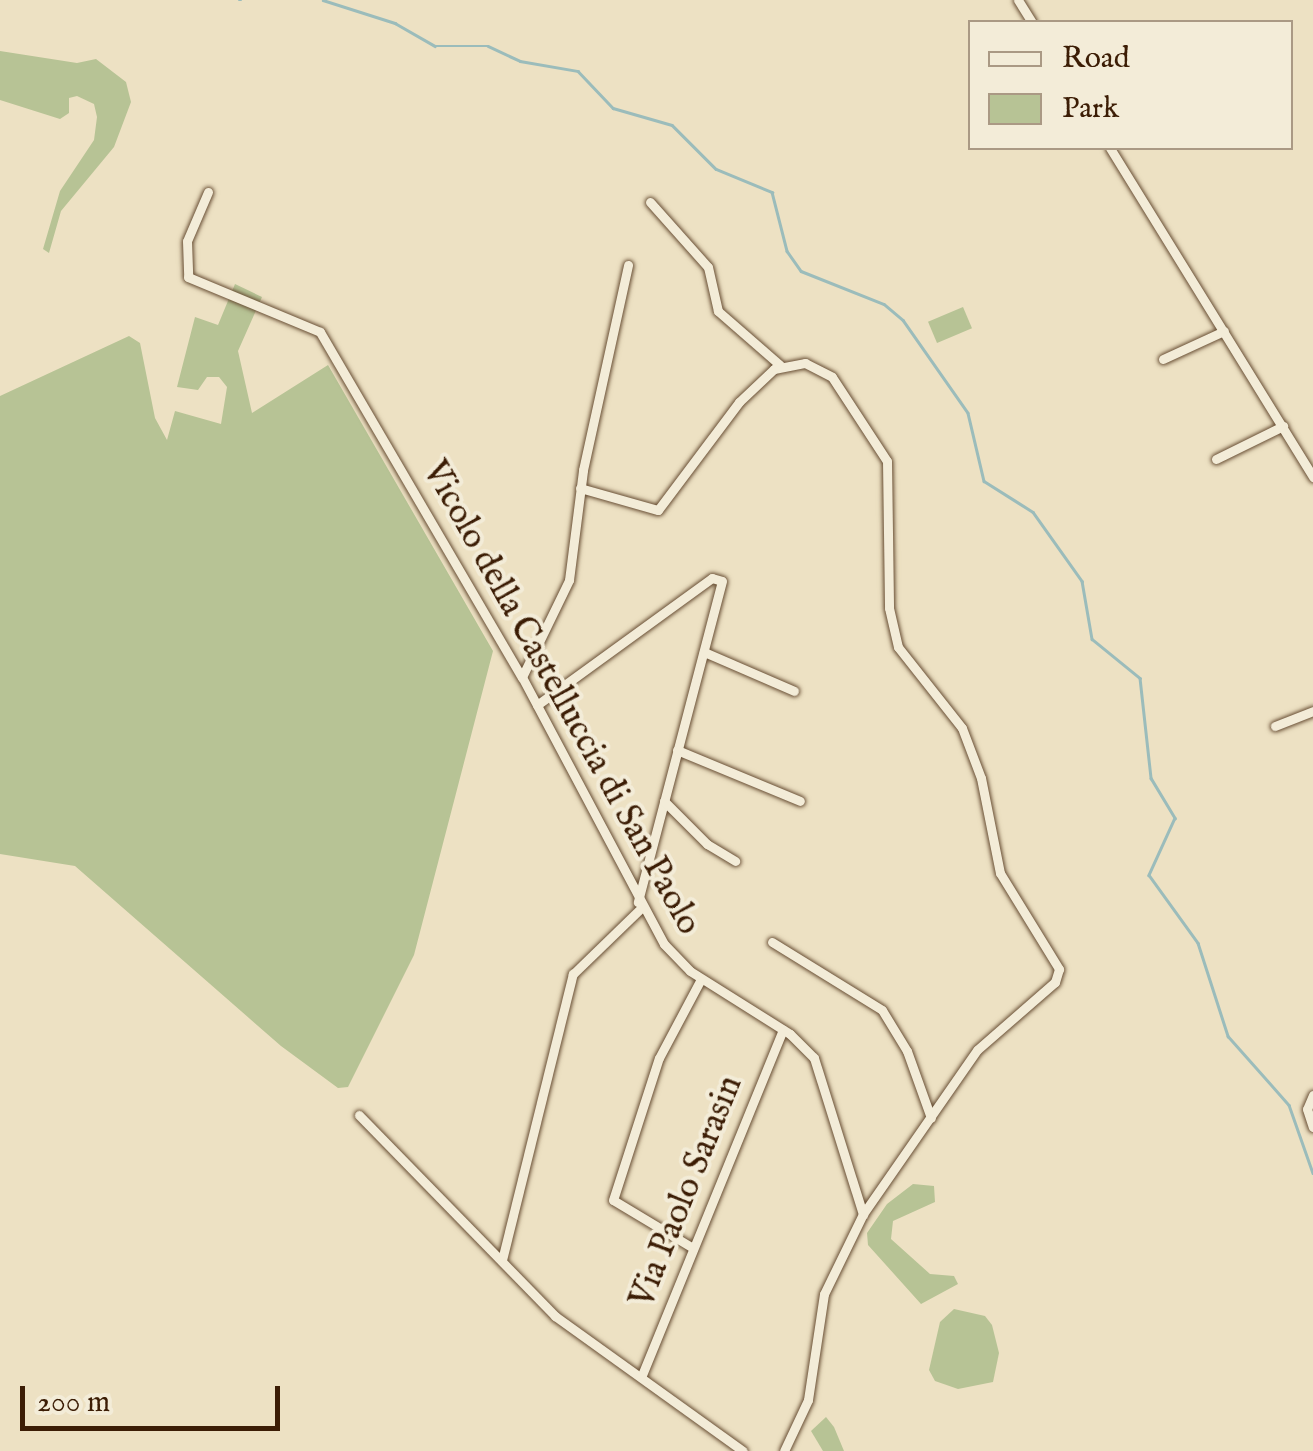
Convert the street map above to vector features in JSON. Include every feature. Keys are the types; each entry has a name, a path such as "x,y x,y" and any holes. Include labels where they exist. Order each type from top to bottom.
{"street":[{"path":"1111,150 1313,477"},
{"name":"Vicolo della Castelluccia di San Paolo","path":"208,192 187,241 188,277 320,332 522,676 640,905 671,954 701,979 783,1030 820,1070 863,1214"},
{"path":"650,202 708,267 718,311 780,365"},
{"path":"522,676 566,591 580,488 628,265"},
{"path":"1163,359 1224,332"},
{"path":"580,488 659,510 739,402 780,365 804,363 827,373 885,454 896,640 962,728 978,770 1000,872 1060,969 1055,982 977,1050 863,1214 824,1294 808,1400 784,1451"},
{"path":"1216,459 1283,426"},
{"path":"502,1260 573,974 640,905 723,584 712,578 537,705"},
{"path":"704,652 794,692"},
{"path":"1275,726 1313,711"},
{"path":"677,750 800,801"},
{"path":"664,801 704,842 736,860"},
{"path":"772,942 882,1010 907,1051 931,1118"},
{"path":"693,1248 612,1200 660,1058 701,979"},
{"name":"Via Paolo Sarasin","path":"642,1375 783,1030"},
{"path":"1313,1096 1308,1113 1313,1126"},
{"path":"359,1115 555,1316 743,1451"}],"green space":[{"path":"0,51 77,63 96,59 126,82 131,102 114,147 61,211 49,253 43,249 60,191 94,140 94,104 77,96 69,98 69,113 60,119 0,100"},
{"path":"235,284 262,297 238,351 252,413 328,365 493,651 414,955 348,1087 338,1088 281,1046 75,866 0,854 0,396 129,336 140,343 155,418 167,440 175,411 221,424 227,387 219,377 207,377 198,390 177,387 195,317 218,325"},
{"path":"963,307 972,328 937,343 928,322"},
{"path":"913,1184 934,1186 935,1202 893,1221 891,1239 930,1274 954,1276 958,1284 921,1304 868,1245 867,1233 887,1204"},
{"path":"954,1309 985,1316 992,1325 999,1353 993,1382 958,1389 935,1381 929,1370 940,1322"},
{"path":"826,1417 844,1451 823,1451 811,1431"}],"waterway":[{"path":"323,0 395,23 435,46 488,46 520,61 578,71 613,108 672,125 716,169 772,192 787,251 801,271 884,304 903,320 968,413 984,481 1033,512 1082,581 1092,639 1140,678 1151,778 1175,818 1149,875 1198,943 1228,1036 1289,1105 1313,1173"}]}
